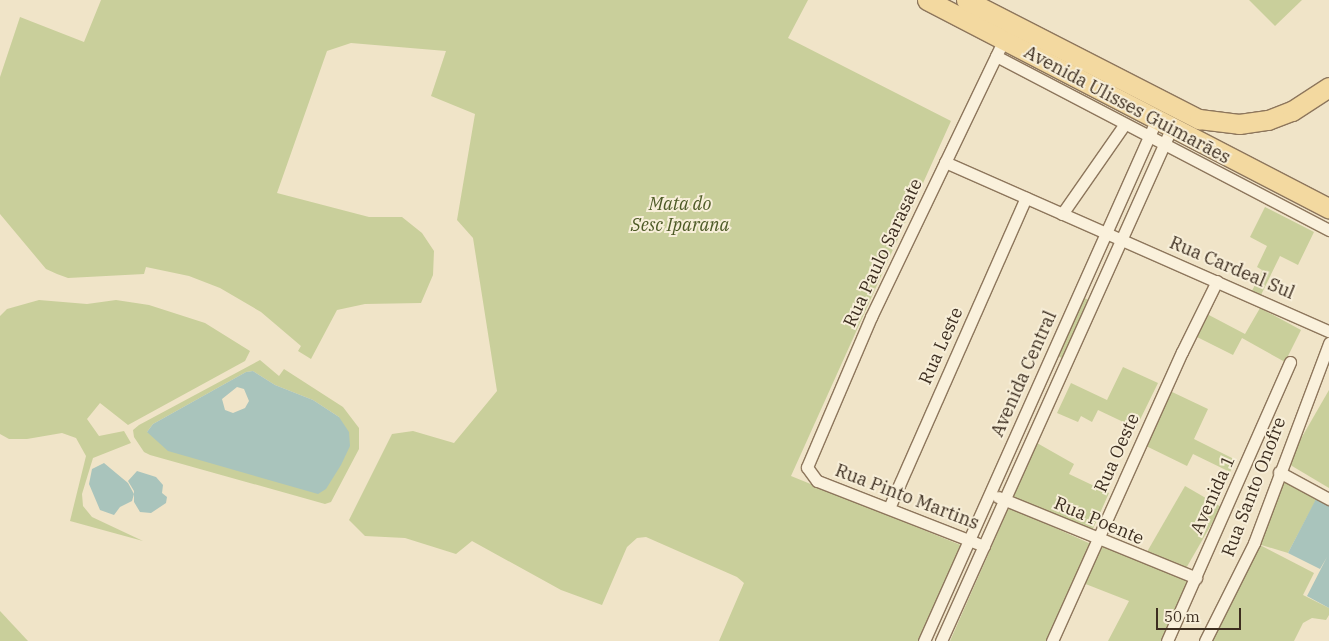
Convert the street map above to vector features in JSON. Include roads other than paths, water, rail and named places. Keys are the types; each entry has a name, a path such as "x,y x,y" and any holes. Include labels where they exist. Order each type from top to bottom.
{"main road":[{"name":"Avenida Ulisses Guimarães","path":"927,0 1000,48 1094,88 1159,133 1329,208"},
{"name":"Avenida Ulisses Guimarães","path":"966,0 1174,107 1220,123 1268,120 1292,111 1329,87"},
{"path":"1094,88 1103,71"}],"street":[{"path":"1000,48 1124,125 1159,133 1329,230"},
{"name":"Rua Paulo Sarasate","path":"817,481 807,471 808,462 871,317 1000,48"},
{"path":"1062,214 1124,125"},
{"name":"Avenida Central","path":"924,641 1106,232 1159,133"},
{"name":"Avenida Central","path":"941,641 1094,298 1119,239 1159,133"},
{"name":"Rua Cardeal Sul","path":"945,162 1329,331"},
{"name":"Rua Leste","path":"889,508 1026,198"},
{"name":"Rua Oeste","path":"1052,641 1182,352 1217,281"},
{"path":"1079,291 1094,298"},
{"name":"Rua Santo Onofre","path":"1205,641 1254,543 1279,472 1329,343"},
{"name":"Avenida 1","path":"1167,641 1290,362"},
{"path":"1279,472 1329,499"},
{"name":"Rua Pinto Martins","path":"817,481 984,546"},
{"name":"Rua Poente","path":"990,493 1099,540 1196,578"}],"water":[{"path":"253,371 275,385 313,400 339,417 349,432 350,446 326,489 318,494 168,451 147,432 153,424 246,372","holes":["237,387 244,389 249,401 245,408 233,413 225,410 222,399"]},
{"path":"104,463 128,483 134,494 132,501 120,507 114,515 100,510 89,484 92,469"},
{"path":"137,471 156,477 163,485 162,493 167,497 166,503 151,513 140,512 134,502 134,491 128,481"},
{"path":"1316,499 1329,506 1329,608 1307,596 1327,557 1320,569 1288,553"}],"park label":[{"name":"Mata do Sesc Iparana","path":"680,215"}]}
